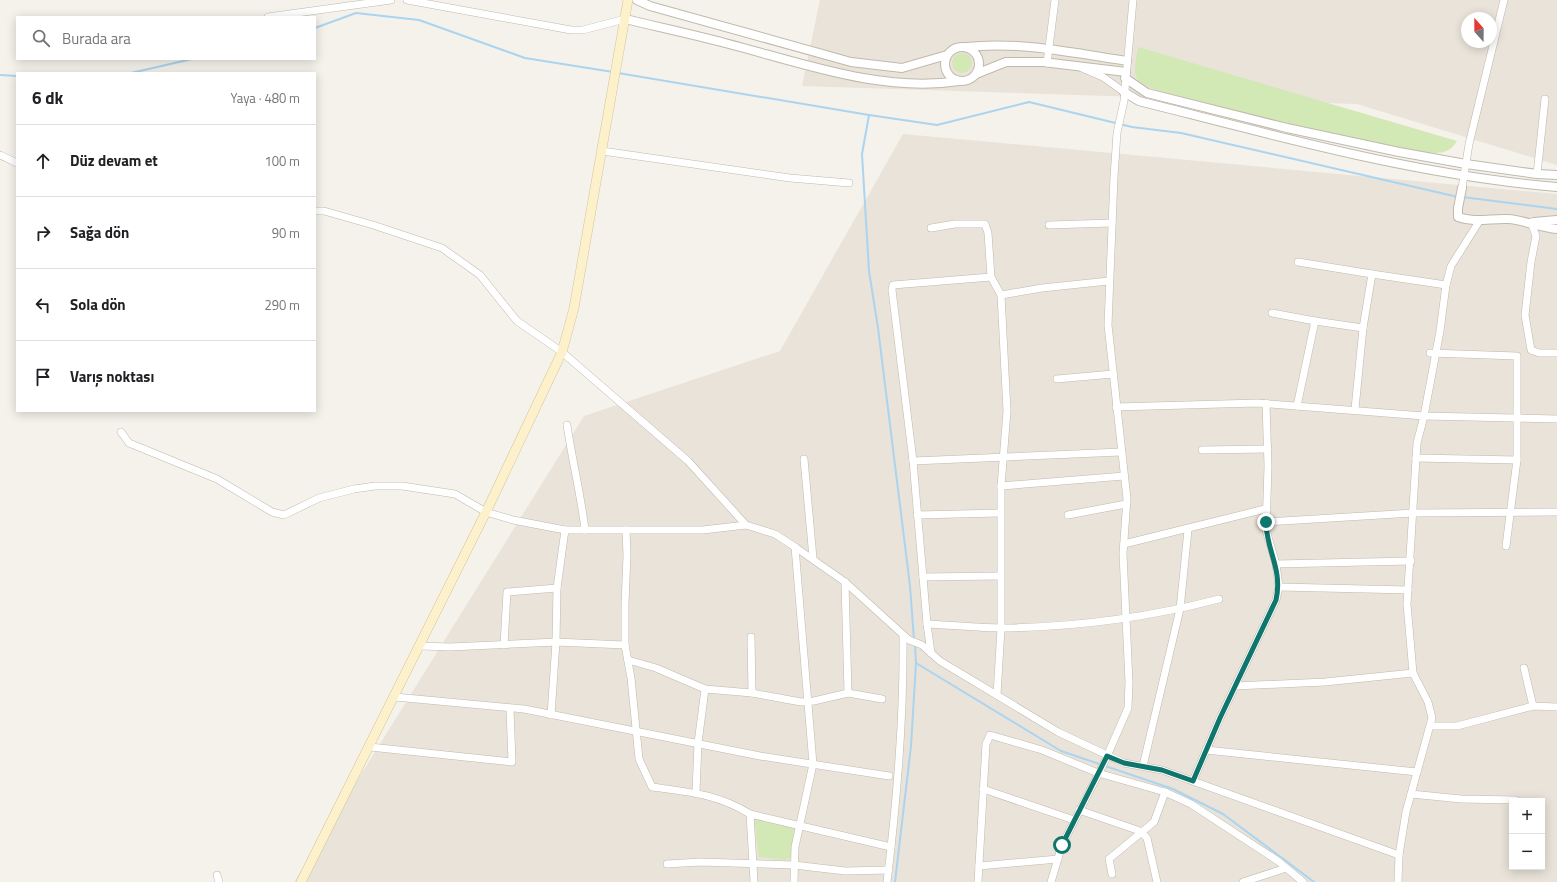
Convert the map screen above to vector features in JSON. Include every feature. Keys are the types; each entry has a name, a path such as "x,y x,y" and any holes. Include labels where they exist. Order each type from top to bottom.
{"main road":[{"path":"302,882 486,512 562,352 574,308 628,0"}],"street":[{"path":"275,16 391,0"},
{"path":"408,0 571,30 583,30 624,19 725,43 834,72 900,83 935,84 968,80 976,74 1006,62 1046,63 1078,66 1125,75 1147,93 1287,128 1399,152 1466,164 1537,174 1557,175"},
{"path":"637,0 650,6 851,62 902,68 947,55 957,47 991,44 1127,61"},
{"path":"1046,63 1055,0"},
{"path":"1050,882 1062,845 1102,765 1128,708 1129,682 1124,544 1126,504 1108,325 1117,133 1123,113 1125,75 1133,0"},
{"path":"1504,0 1466,164 1458,208 1458,217 1466,220 1508,219 1531,222 1557,220"},
{"path":"966,47 977,56 979,65 976,74"},
{"path":"947,55 944,63 947,72 950,76 959,81"},
{"path":"1078,66 1102,77 1139,101 1302,142 1464,176 1557,187"},
{"path":"1537,174 1545,100"},
{"path":"602,151 790,178 849,183"},
{"path":"0,155 16,163"},
{"path":"316,211 324,211 366,223 442,248 480,275 517,321 562,352 688,461 746,525"},
{"path":"1398,882 1399,855 1411,794 1432,718 1428,702 1413,673 1407,604 1414,513 1416,443 1424,416 1433,353 1451,266 1480,220"},
{"path":"1531,222 1546,228 1557,229"},
{"path":"1531,222 1536,236 1531,262 1525,315 1531,350 1539,353 1557,353"},
{"path":"1049,225 1112,223"},
{"path":"931,228 955,224 985,224 988,233 991,277 1001,295 1007,411 1000,486 1001,628 997,695"},
{"path":"1298,262 1446,285"},
{"path":"1355,409 1363,328 1372,274"},
{"path":"931,653 927,624 913,461 892,290 894,285 991,277"},
{"path":"1001,295 1042,288 1109,281"},
{"path":"1272,313 1363,328"},
{"path":"1297,406 1315,321"},
{"path":"1433,353 1517,356 1516,419 1518,460 1512,512 1506,546"},
{"path":"1057,379 1113,374"},
{"path":"1116,407 1266,404 1355,409 1424,416 1557,419"},
{"path":"1193,781 1235,686 1276,600 1279,588 1276,564 1266,530 1268,449 1266,404"},
{"path":"567,425 572,459 580,492 585,530"},
{"path":"121,432 129,443 217,479 272,512 280,515 292,512 319,498 375,486 402,486 455,494 486,512 513,520 565,530 703,530 746,525 775,534 813,558 845,582 906,637 922,645 940,661 1058,732 1102,765 1124,763 1162,770 1399,855"},
{"path":"1202,450 1268,449"},
{"path":"913,461 1121,452"},
{"path":"804,458 813,558"},
{"path":"1416,458 1518,460"},
{"path":"1000,486 1124,476"},
{"path":"1068,515 1126,504"},
{"path":"1124,544 1188,530 1266,510"},
{"path":"1266,522 1414,513 1557,512"},
{"path":"917,515 1000,513"},
{"path":"551,715 556,642 557,588 565,530"},
{"path":"626,530 628,556 625,604 625,645 639,759 652,787 696,792 733,804 750,814 798,824 891,847"},
{"path":"1143,766 1180,609 1188,530"},
{"path":"794,882 798,824 813,764 812,736 806,702 795,547"},
{"path":"1276,564 1411,561"},
{"path":"923,577 1000,576"},
{"path":"845,582 848,693"},
{"path":"504,645 506,592 557,588"},
{"path":"1279,588 1408,590"},
{"path":"927,624 1001,628 1032,627 1126,617 1180,609 1220,599"},
{"path":"751,637 752,693"},
{"path":"887,882 899,763 906,637"},
{"path":"420,646 450,647 556,642 625,645"},
{"path":"628,660 656,668 705,689 752,693 806,702 848,693 882,698"},
{"path":"1524,668 1532,706"},
{"path":"1235,686 1325,682 1413,673"},
{"path":"696,792 698,743 705,689"},
{"path":"395,697 510,709 551,715 813,764 889,776"},
{"path":"1431,726 1457,726 1532,706 1557,707"},
{"path":"370,747 512,762 510,709"},
{"path":"978,882 986,744 990,735 1102,765 1191,804 1286,868 1303,882"},
{"path":"1206,750 1417,772"},
{"path":"983,789 1074,820"},
{"path":"1112,874 1109,859 1154,822 1165,792"},
{"path":"1411,794 1461,799 1509,800"},
{"path":"1079,810 1140,831 1147,838 1157,882"},
{"path":"750,814 754,882"},
{"path":"979,866 1019,861 1058,859"},
{"path":"667,864 700,862 752,863 845,870 889,870"},
{"path":"1243,882 1286,868"}],"shaded area":[{"path":"820,0 1557,0 1557,165 1357,104 802,86"},
{"path":"903,134 1557,194 1557,882 294,882 584,416 780,351"}],"green space":[{"path":"1138,47 1457,141 1450,149 1446,151 1436,153 1420,152 1317,131 1183,99 1153,89 1138,80 1135,68"},
{"path":"962,53 969,56 972,63 969,70 962,73 955,70 952,63 955,56"},
{"path":"759,819 794,826 792,857 785,860 759,857 755,821"}],"waterway":[{"path":"316,28 356,13 419,20 525,58 613,72"},
{"path":"135,72 188,60"},
{"path":"618,73 937,125 1029,102 1132,127 1181,133 1458,197"},
{"path":"0,75 16,76"},
{"path":"869,115 862,154 869,271 878,328 910,586 914,640"},
{"path":"1462,197 1557,209"},
{"path":"895,882 911,746 916,663 915,645"},
{"path":"916,663 1061,751 1173,789 1223,814 1314,882"}],"route":[{"path":"1062,845 1107,756 1124,763 1162,770 1193,781 1220,718 1276,600 1279,588 1276,564 1266,530 1266,522"}]}
